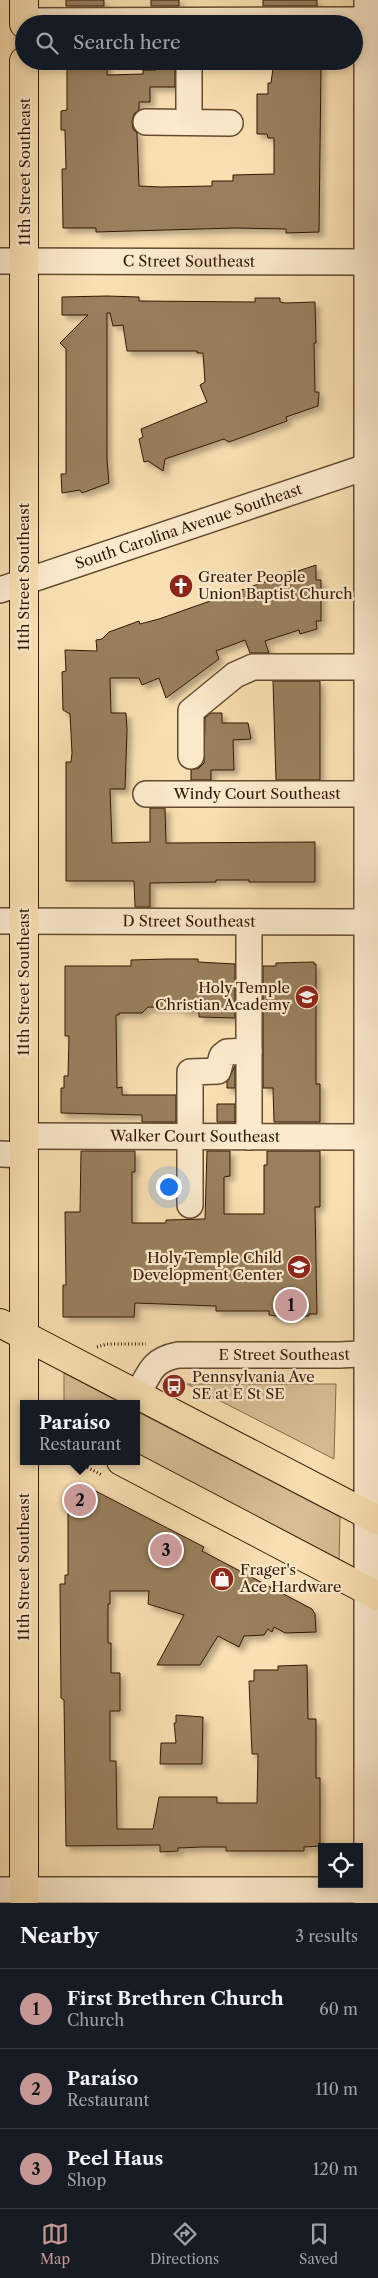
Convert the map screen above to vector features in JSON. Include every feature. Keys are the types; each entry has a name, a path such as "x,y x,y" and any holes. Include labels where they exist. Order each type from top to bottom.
{"main road":[{"name":"11th Street Southeast","path":"22,1400 12,1329 16,1148 12,921 12,261 23,70"},
{"path":"12,1329 373,1517"},
{"path":"0,1399 20,1409"},
{"name":"11th Street Southeast","path":"16,1894 23,1465"},
{"path":"129,1465 373,1593"}],"street":[{"path":"16,1894 370,1895 373,1759 372,1353 367,1137 373,922 368,794 368,667 375,468 373,127 368,10 189,15 24,15"},
{"path":"189,70 189,122"},
{"path":"146,122 230,123"},
{"name":"C Street Southeast","path":"12,261 373,262"},
{"name":"South Carolina Avenue Southeast","path":"12,586 375,468"},
{"path":"191,756 191,711 225,681 244,670 262,667 368,667"},
{"name":"Windy Court Southeast","path":"146,794 368,794"},
{"name":"D Street Southeast","path":"12,921 373,922"},
{"path":"249,922 249,1137"},
{"path":"190,1205 190,1072 218,1071 222,1056 227,1052 249,1050"},
{"name":"Walker Court Southeast","path":"16,1148 190,1136 367,1137"},
{"name":"E Street Southeast","path":"138,1394 160,1360 178,1355 372,1353"}],"path":[{"path":"92,1348 107,1344 153,1344"}],"shaded area":[{"path":"64,1373 115,1400 64,1400"},
{"path":"187,1384 336,1384 334,1459"},
{"path":"140,1413 340,1517 339,1564 140,1459"}],"building":[{"path":"66,0 104,0 104,6 66,6"},
{"path":"151,0 179,0 179,6 151,6"},
{"path":"263,0 317,0 317,6 263,6"},
{"path":"67,70 107,70 107,75 143,74 143,70 175,70 175,87 150,87 150,102 139,102 139,110 134,114 132,121 133,129 137,133 139,186 212,186 212,181 233,181 233,175 274,174 274,138 268,138 267,134 257,134 257,94 268,94 268,83 271,83 273,70 321,70 319,232 286,233 286,229 235,228 96,232 96,228 63,228 62,169 66,169 65,130 61,130 61,111 67,110"},
{"path":"62,297 139,297 139,301 255,302 255,298 280,298 280,302 285,303 315,302 315,392 319,392 318,406 286,417 287,421 229,442 224,439 165,459 163,471 148,461 144,462 139,439 143,437 141,429 207,402 200,385 205,382 203,353 197,353 197,351 127,351 123,325 113,326 110,313 107,313 107,460 109,483 82,493 80,490 62,493 61,474 66,474 66,349 60,343 88,315 62,315"},
{"path":"316,565 316,580 321,580 321,621 316,621 317,629 300,634 299,630 265,641 269,653 250,653 245,640 216,651 219,659 166,698 159,678 142,685 139,678 110,678 111,713 126,713 127,730 125,789 110,789 112,843 150,842 150,808 165,808 166,843 315,842 315,882 216,880 216,882 150,883 150,907 135,907 134,881 66,881 66,762 71,762 72,753 70,714 63,710 62,672 66,671 65,650 97,651 96,640 102,639 109,632 139,621 140,624 159,619 270,580 269,578 280,574 292,571 292,573"},
{"path":"273,681 320,681 320,780 276,780"},
{"path":"211,713 222,713 222,723 248,723 251,739 233,740 234,770 211,770 211,780 191,780 191,770 199,768 204,763 205,718"},
{"path":"198,959 198,962 235,964 235,1018 199,1017 199,1011 182,1011 182,1008 148,1007 142,1013 119,1013 119,1015 116,1015 117,1088 122,1087 122,1095 176,1095 176,1122 142,1122 142,1115 61,1113 61,1088 64,1088 64,1076 68,1076 69,1036 65,1036 65,966 131,966 131,960"},
{"path":"314,962 316,964 316,1084 320,1084 320,1122 274,1122 273,1088 263,1088 263,966 276,966 276,963"},
{"path":"235,1066 235,1088 227,1088 227,1082"},
{"path":"217,1104 235,1104 235,1122 217,1122"},
{"path":"81,1151 135,1151 135,1172 132,1172 132,1223 166,1223 166,1220 205,1219 207,1151 230,1151 230,1176 224,1177 224,1214 264,1214 264,1165 267,1165 267,1151 320,1151 320,1207 315,1207 317,1314 309,1314 309,1316 277,1316 269,1315 269,1311 216,1311 216,1306 135,1303 134,1317 63,1317 63,1285 66,1285 65,1212 80,1212"},
{"path":"80,1483 204,1547 202,1551 312,1609 315,1614 316,1632 285,1633 274,1627 272,1632 268,1629 264,1635 244,1636 239,1647 218,1636 200,1665 157,1665 184,1615 148,1604 149,1591 110,1591 108,1643 111,1643 111,1673 120,1673 120,1711 110,1711 110,1761 116,1761 117,1829 153,1829 159,1797 217,1797 217,1803 257,1803 258,1754 252,1754 249,1681 254,1681 254,1670 278,1670 278,1666 307,1665 308,1719 316,1719 316,1778 320,1778 320,1843 318,1843 318,1846 304,1847 304,1851 226,1851 226,1847 202,1847 178,1848 178,1851 160,1852 160,1845 66,1846 64,1700 61,1698 60,1584 65,1584 65,1575 68,1575 68,1491"},
{"path":"176,1715 203,1717 202,1764 160,1764 161,1743 176,1743 174,1723 176,1723"}],"place":[{"name":"Greater People Union Baptist Church","path":"181,586"},
{"name":"Holy Temple Christian Academy","path":"307,997"},
{"name":"Holy Temple Child Development Center","path":"299,1267"},
{"name":"First Brethren Church","path":"291,1305"},
{"name":"Pennsylvania Ave SE at E St SE","path":"174,1386"},
{"name":"Paraíso","path":"80,1500"},
{"name":"Peel Haus","path":"166,1550"},
{"name":"Frager's Ace Hardware","path":"222,1579"}]}
